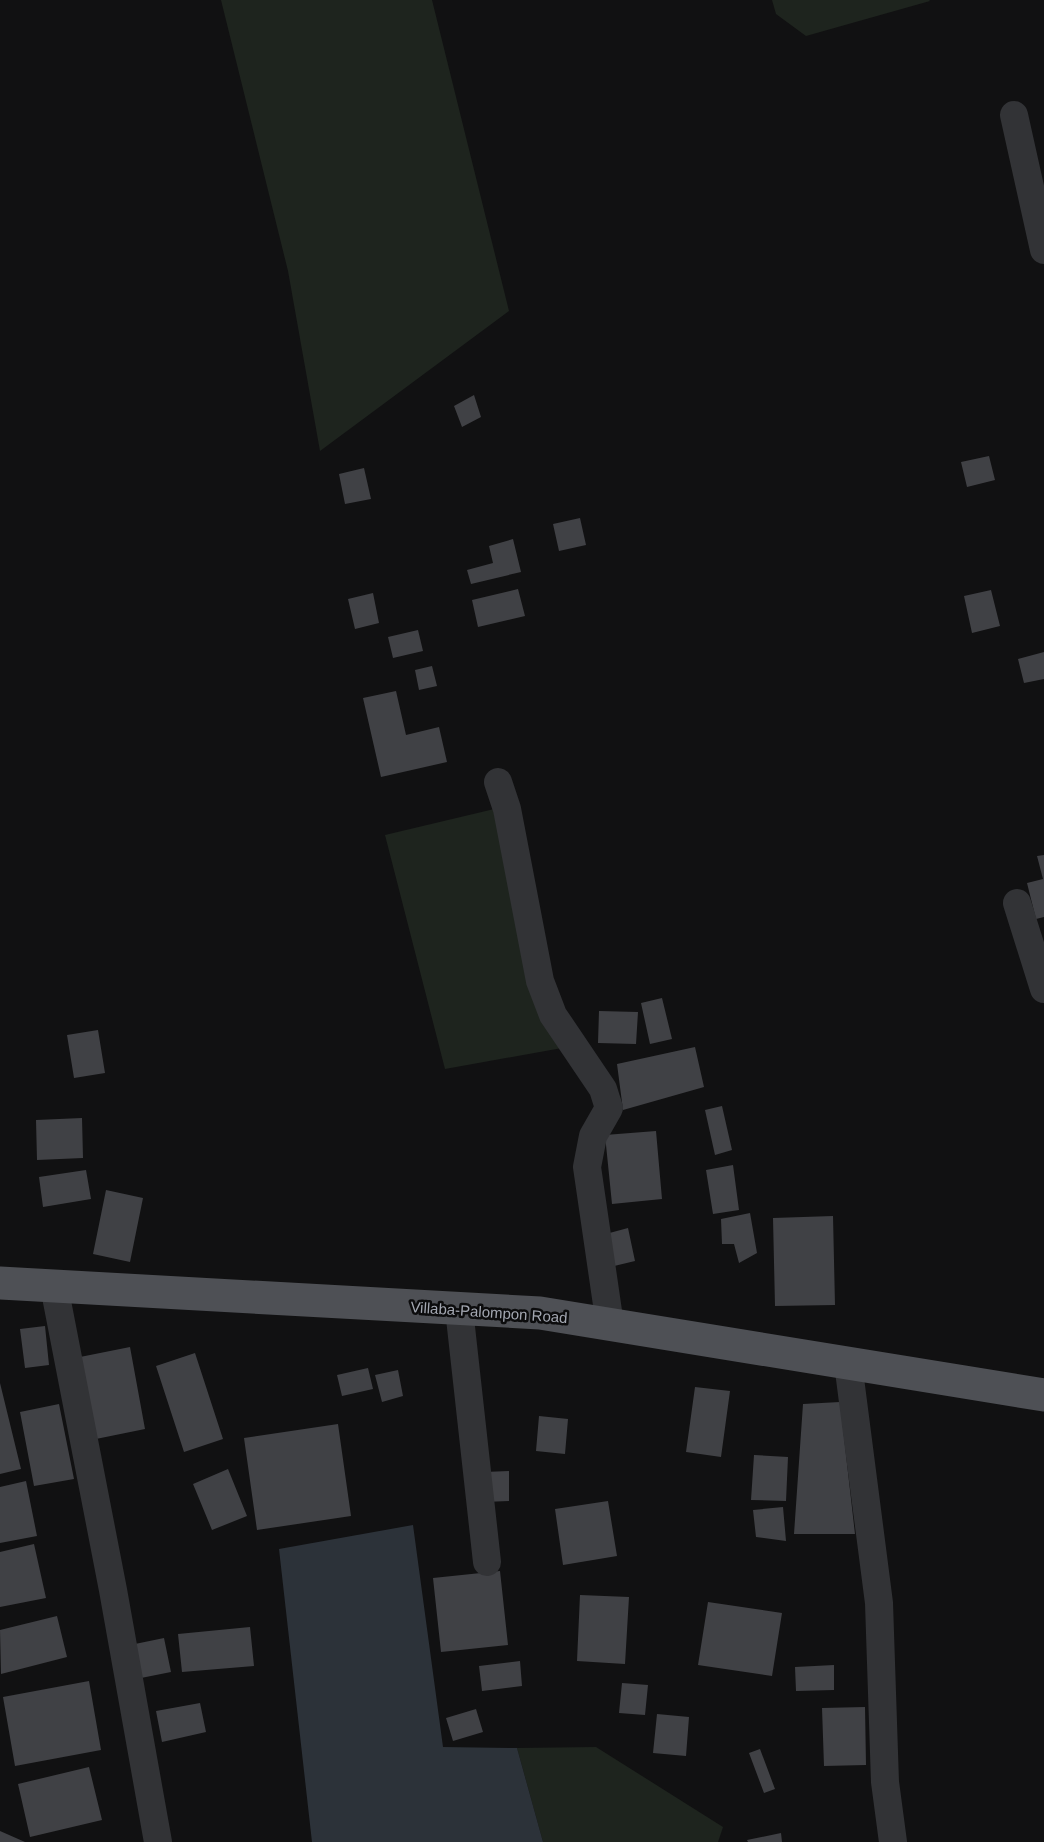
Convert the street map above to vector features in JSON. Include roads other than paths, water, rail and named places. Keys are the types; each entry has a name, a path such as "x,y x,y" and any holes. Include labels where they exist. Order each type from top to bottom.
{"main road":[{"name":"Villaba-Palompon Road","path":"0,1282 540,1313 1044,1395"}],"street":[{"path":"1014,115 1044,250"},
{"path":"498,782 507,809 540,981 554,1015 603,1089 609,1108 593,1136 587,1167 610,1325"},
{"path":"1017,903 1044,989"},
{"path":"54,1286 113,1590 158,1842"},
{"path":"459,1309 487,1562"},
{"path":"848,1363 879,1603 885,1782 893,1842"}]}
